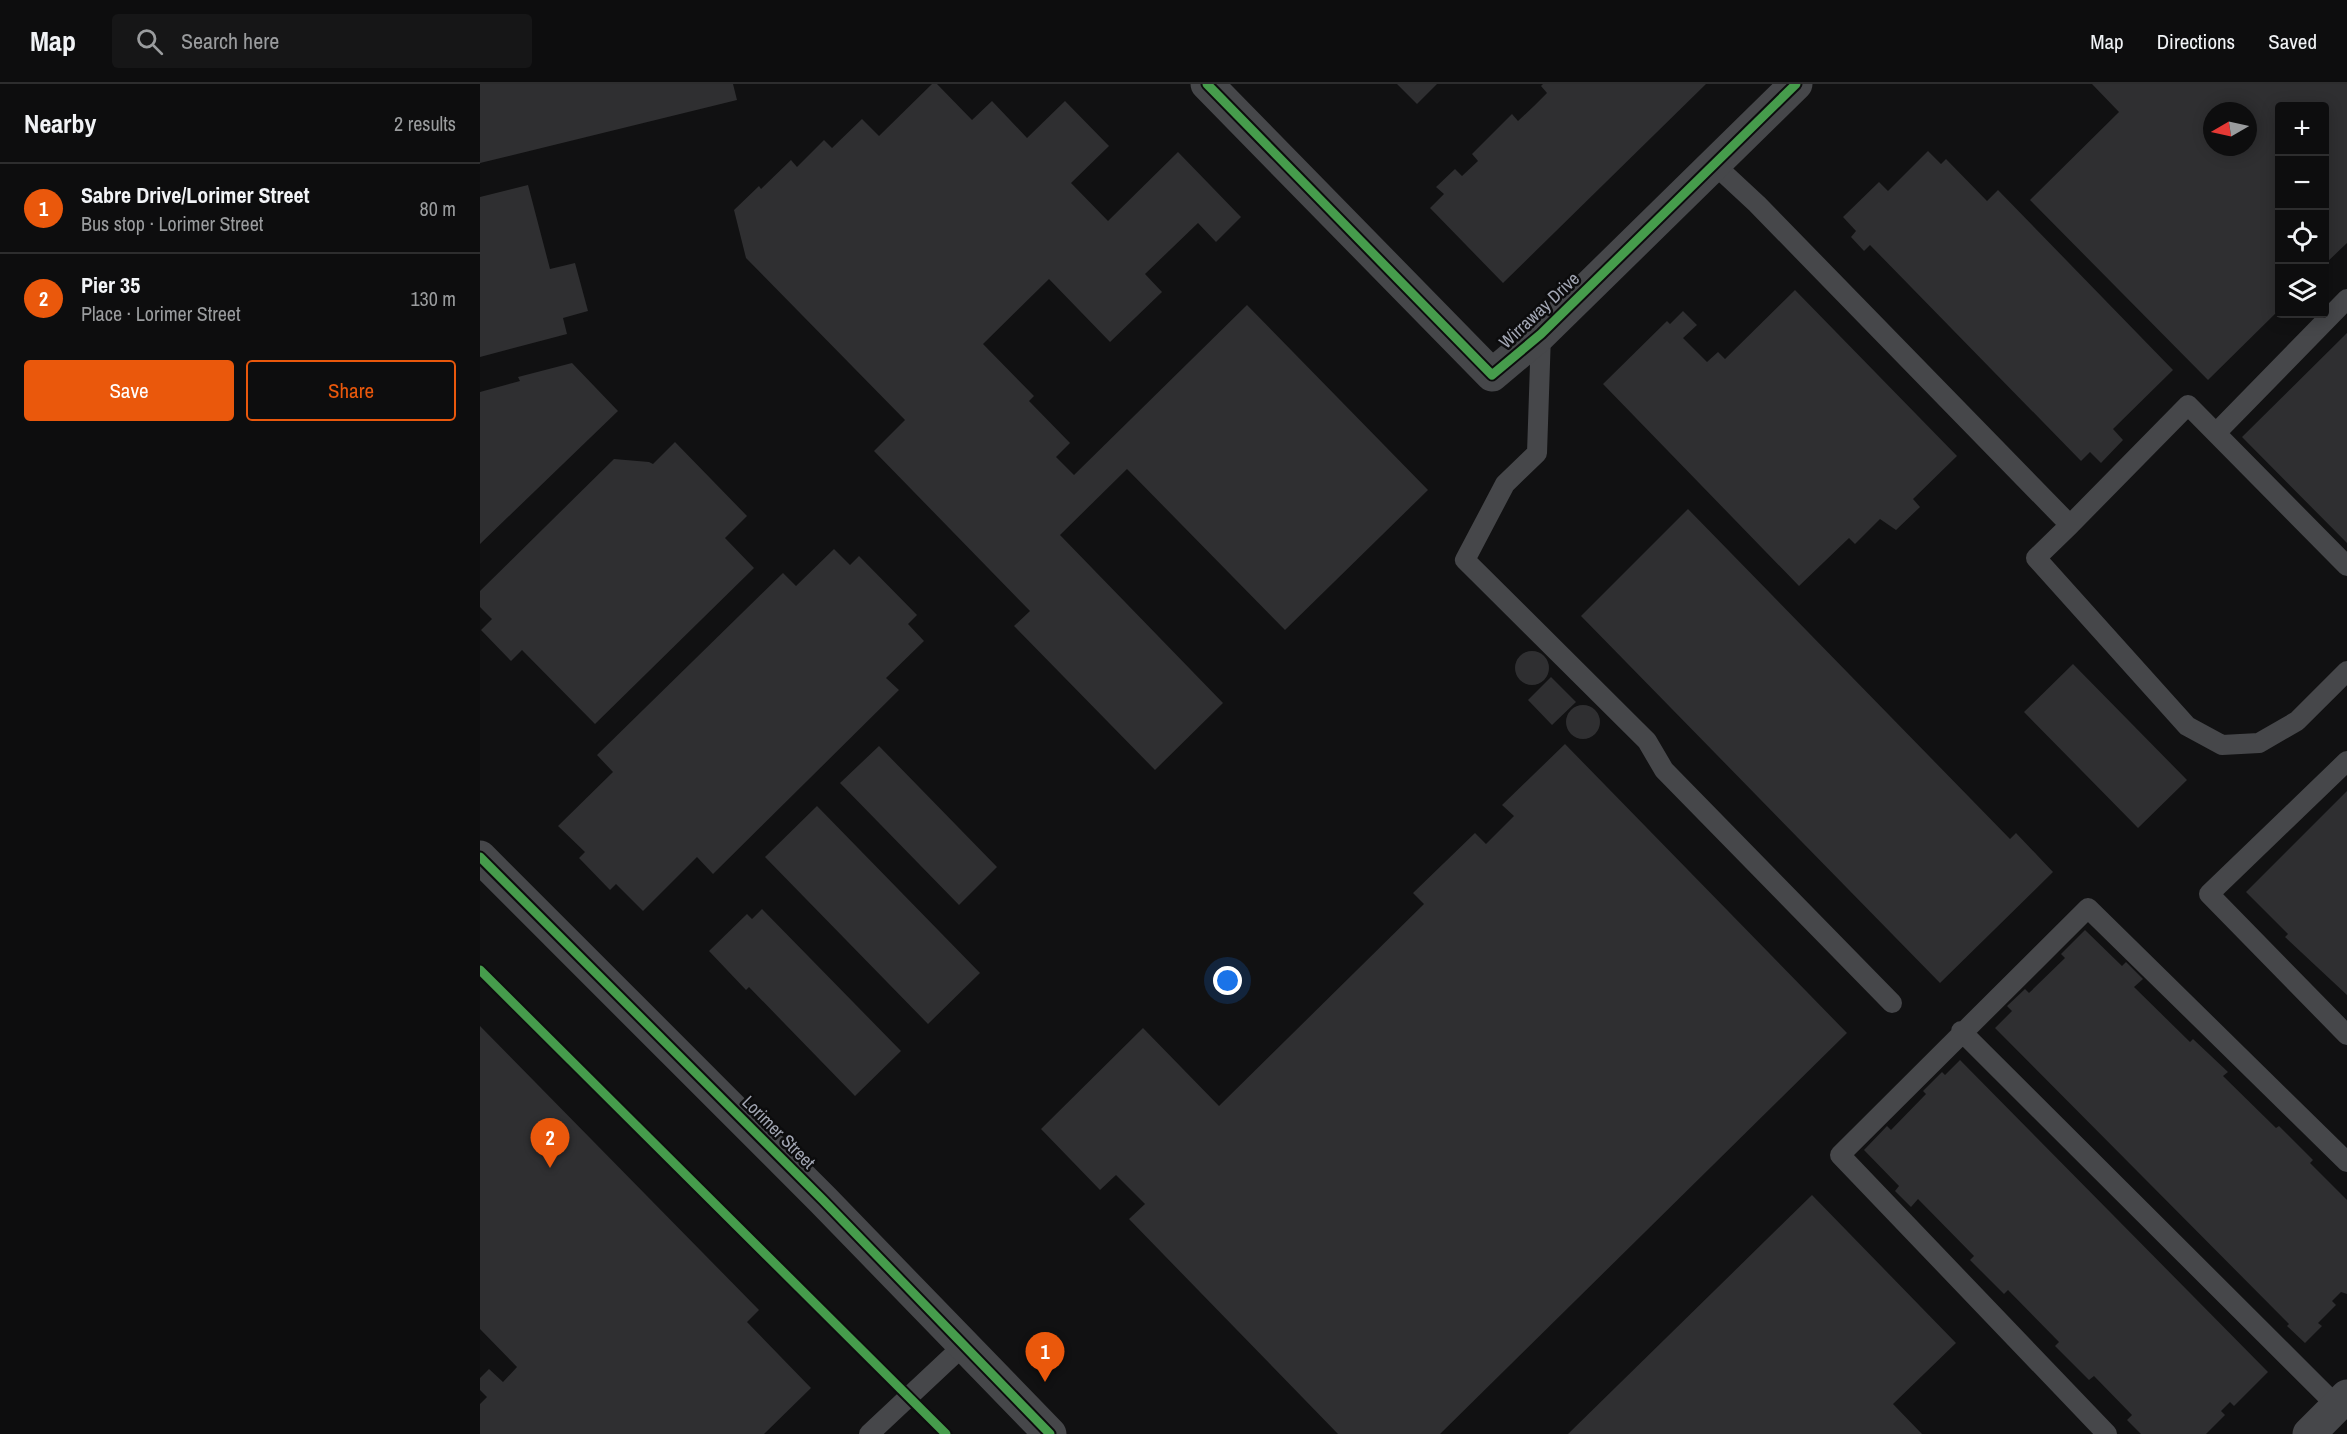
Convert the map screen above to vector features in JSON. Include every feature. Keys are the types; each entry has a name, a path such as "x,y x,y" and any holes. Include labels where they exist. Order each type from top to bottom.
{"street":[{"name":"Wirraway Drive","path":"1207,84 1492,375 1541,334 1796,84"},
{"name":"Lorimer Street","path":"480,857 815,1192 1050,1434"},
{"path":"2309,1434 2344,1400"}],"lane":[{"path":"1715,165 1756,204 2070,525"},
{"path":"2216,433 2347,299"},
{"path":"1541,334 1537,453 1505,484 1465,560 1647,741 1664,770 1892,1003"},
{"path":"2347,567 2188,405 2036,558 2187,726 2222,745 2259,743 2297,721 2347,671"},
{"path":"2347,761 2209,894 2347,1035"},
{"path":"2107,1434 1839,1155 1961,1031 2088,908 2347,1162"},
{"path":"1961,1031 2344,1400"},
{"path":"869,1434 964,1346"}],"building":[{"path":"480,84 733,84 737,100 480,163"},
{"path":"932,84 937,84 972,120 992,101 1027,138 1065,101 1109,146 1071,183 1108,221 1178,152 1241,217 1216,242 1198,223 1145,274 1162,292 1110,342 1049,279 983,344 1034,396 1029,401 1070,443 1056,457 1074,475 1247,305 1428,490 1285,630 1127,469 1060,535 1223,703 1155,770 1014,626 1030,611 874,451 905,420 746,258 734,210 759,186 761,189 791,160 797,167 824,140 832,148 862,119 879,136"},
{"path":"1397,84 1437,84 1417,104"},
{"path":"1543,84 1706,84 1503,283 1430,208 1444,194 1436,187 1455,169 1462,176 1478,161 1472,154 1512,114 1518,121 1534,106 1547,93 1541,86"},
{"path":"2092,84 2347,84 2347,243 2329,260 2329,102 2275,102 2275,314 2208,380 2030,200 2119,112"},
{"path":"1928,151 1941,164 1946,159 1987,201 1998,190 2173,370 2113,429 2123,440 2101,463 2090,452 2081,461 1870,245 1864,251 1851,237 1856,231 1843,217 1879,182 1888,191"},
{"path":"528,185 550,269 575,263 588,311 563,318 567,334 480,357 480,197"},
{"path":"1795,290 1957,456 1913,499 1920,507 1896,530 1880,519 1855,544 1849,538 1799,586 1603,384 1667,321 1670,324 1683,311 1697,325 1683,338 1707,362 1718,352 1725,359"},
{"path":"2347,333 2347,543 2242,437"},
{"path":"572,363 618,411 480,544 480,392 520,381 518,377"},
{"path":"675,442 747,516 725,538 754,568 595,724 522,650 511,661 481,630 492,619 480,607 480,591 614,459 653,464"},
{"path":"1688,509 2010,839 2016,833 2053,872 1940,983 1581,616"},
{"path":"834,549 850,565 859,556 917,615 908,624 924,641 886,678 899,690 713,874 697,857 643,911 616,884 610,890 579,858 585,852 558,826 613,772 597,755 783,573 796,586"},
{"path":"1532,651 1544,656 1549,668 1544,680 1532,685 1520,680 1515,668 1520,656"},
{"path":"2073,664 2187,780 2138,828 2024,712"},
{"path":"1551,677 1576,702 1552,725 1528,700"},
{"path":"1583,705 1595,710 1600,722 1595,734 1583,739 1571,734 1566,722 1571,710"},
{"path":"1565,744 1847,1033 1440,1434 1338,1434 1129,1219 1145,1204 1116,1175 1100,1190 1041,1129 1143,1028 1219,1106 1424,904 1413,893 1475,833 1486,844 1514,816 1502,805"},
{"path":"879,746 997,867 959,905 840,783"},
{"path":"2347,791 2347,995 2285,937 2288,934 2246,892"},
{"path":"817,806 980,973 928,1024 765,857"},
{"path":"762,909 901,1051 855,1096 749,987 746,990 709,951 747,914 752,919"},
{"path":"2085,930 2122,966 2126,962 2143,979 2134,987 2190,1042 2193,1039 2228,1072 2223,1076 2276,1128 2279,1126 2313,1160 2310,1163 2347,1200 2347,1294 2341,1292 2332,1301 2336,1305 2318,1323 2322,1326 2305,1343 2287,1326 2289,1324 1995,1028 2012,1011 2007,1006 2025,989 2029,993 2065,958 2061,954"},
{"path":"480,1026 759,1310 747,1322 811,1388 764,1434 480,1434 480,1404 487,1397 480,1390 480,1378 489,1369 503,1382 517,1367 480,1329"},
{"path":"1960,1060 2268,1372 2234,1406 2230,1402 2221,1411 2225,1415 2206,1434 2141,1434 2127,1420 2132,1415 2094,1376 2089,1380 2055,1346 2059,1342 2008,1290 2004,1294 1970,1260 1974,1256 1918,1199 1911,1207 1895,1191 1899,1186 1864,1150 1887,1126 1891,1130 1926,1094 1923,1091 1942,1072 1945,1075"},
{"path":"1812,1195 1956,1343 1893,1404 1922,1434 1568,1434"}],"cycle path":[{"path":"1207,84 1492,375 1541,334 1796,84"},
{"path":"480,857 823,1200 1050,1434"},
{"path":"480,970 946,1434"}],"place":[{"name":"Pier 35","path":"550,1168"},
{"name":"Sabre Drive/Lorimer Street","path":"1045,1382"}]}
